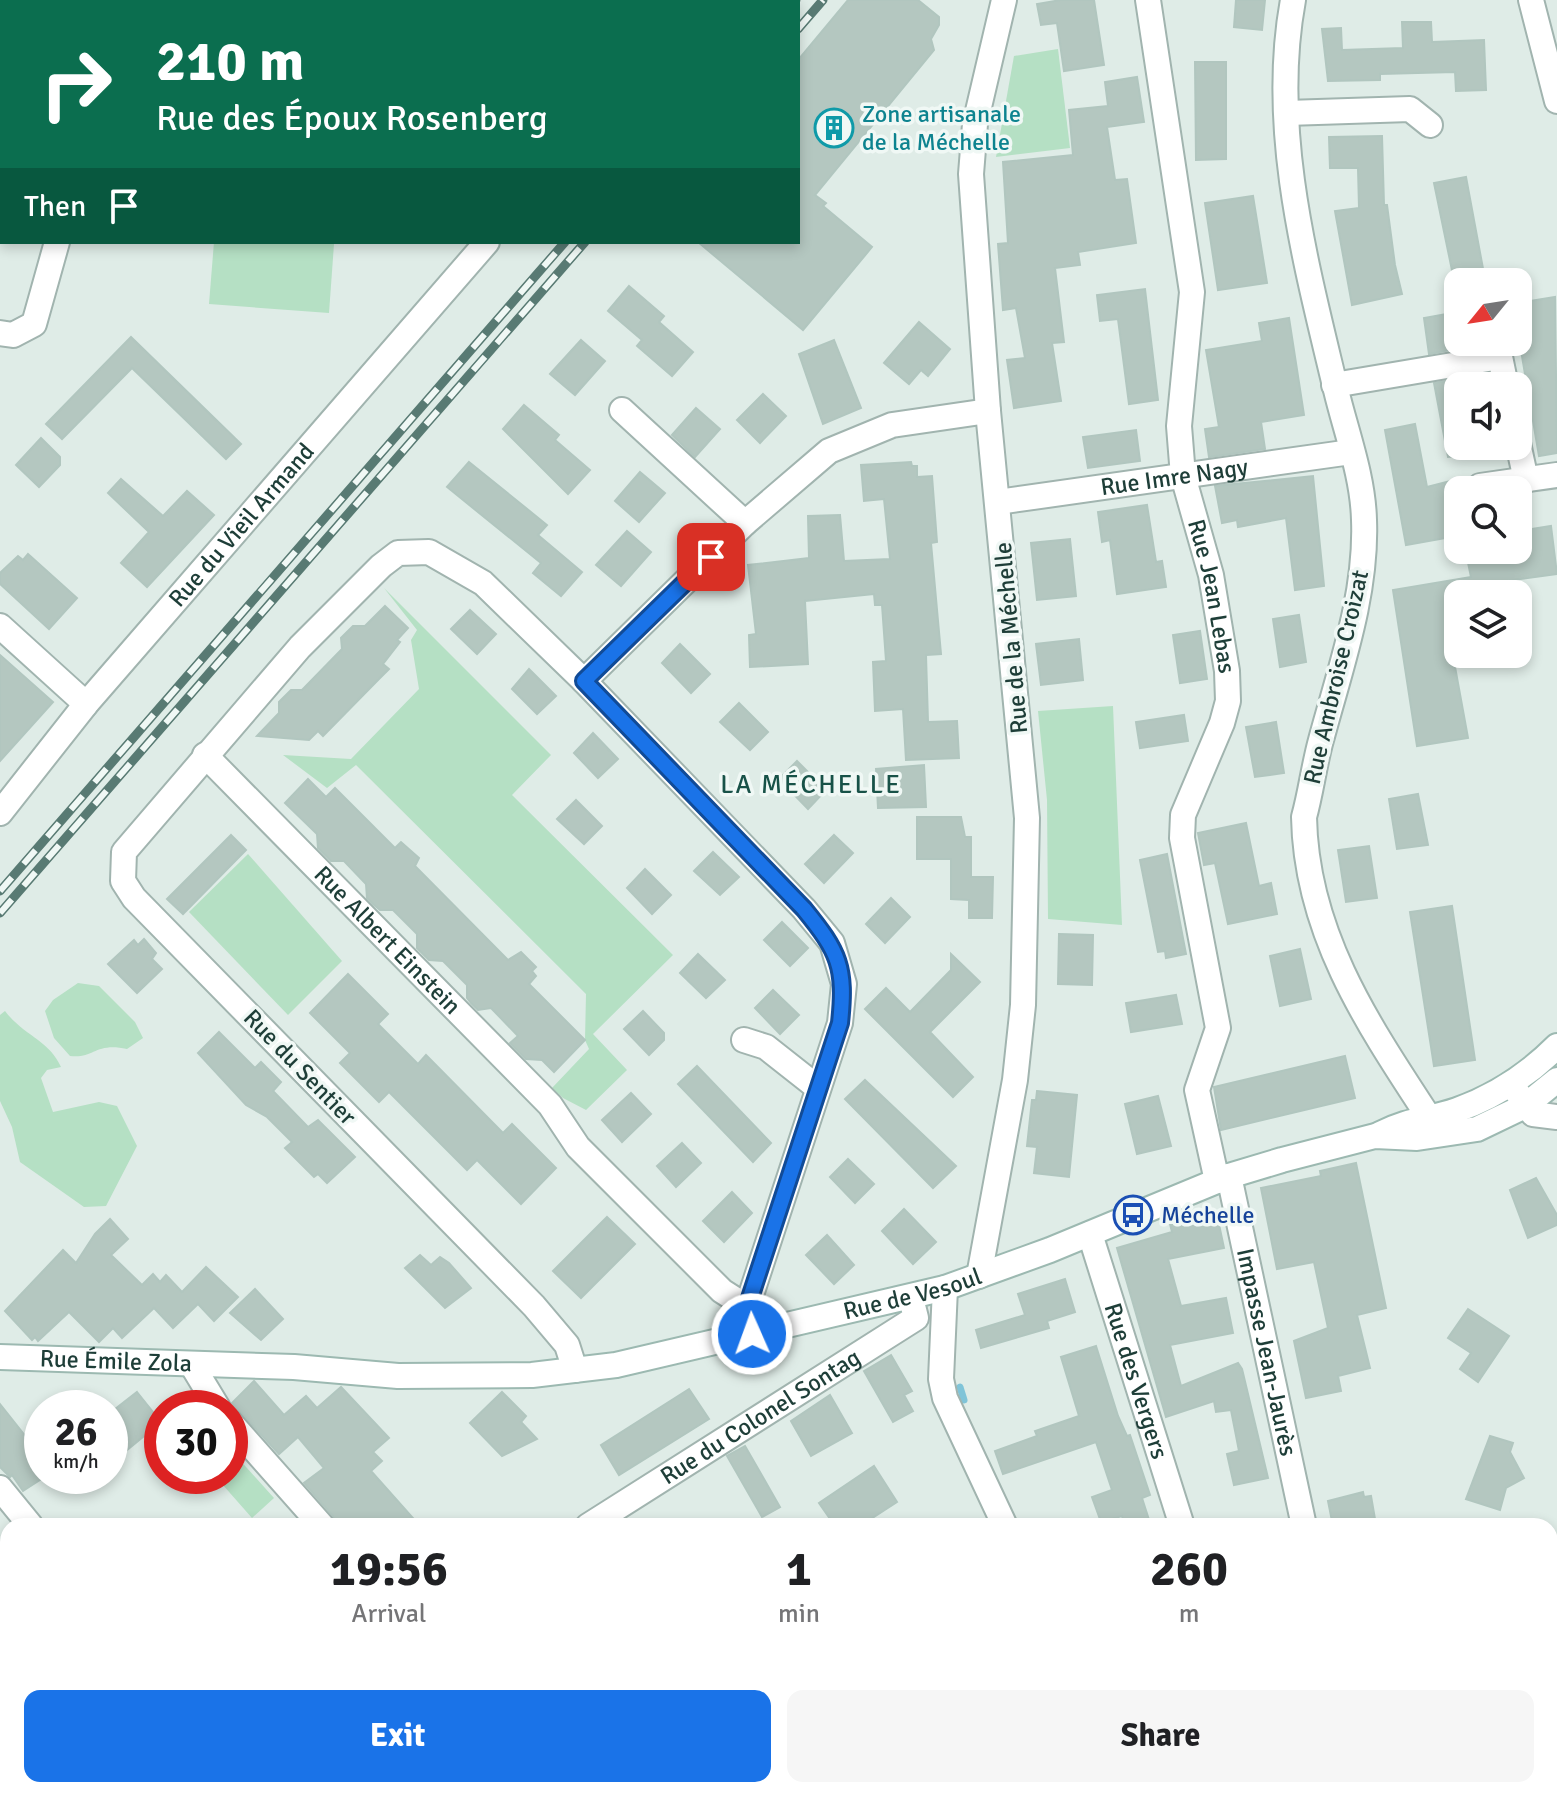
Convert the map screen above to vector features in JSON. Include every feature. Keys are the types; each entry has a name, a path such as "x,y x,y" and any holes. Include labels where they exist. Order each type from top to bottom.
{"street":[{"name":"Rue de la Méchelle","path":"979,1276 1015,1080 1023,1005 1027,818 988,411 971,174 975,124 1004,0"},
{"name":"Rue Jean Lebas","path":"1148,0 1192,292 1179,426 1183,476 1211,575 1227,671 1228,701 1222,723 1183,815 1182,838 1218,1028 1197,1090 1223,1179"},
{"name":"Rue Ambroise Croizat","path":"1293,0 1285,43 1287,113 1296,206 1363,509 1362,577 1304,817 1305,850 1312,896 1332,951 1423,1127"},
{"path":"1531,0 1557,101"},
{"path":"1287,113 1410,109 1430,125"},
{"path":"0,333 13,335 34,324 56,244"},
{"name":"Rue du Vieil Armand","path":"3,802 479,244"},
{"path":"1334,385 1467,356"},
{"path":"622,410 745,523"},
{"path":"584,681 745,523 810,466 853,439 892,425 988,411"},
{"name":"Rue Imre Nagy","path":"998,502 1351,452"},
{"path":"1532,479 1557,475"},
{"path":"205,755 300,647 381,566 398,553 429,552 483,583 584,681 804,909 832,943 844,984 840,1023 747,1307 752,1334"},
{"path":"0,626 86,704"},
{"name":"Rue Albert Einstein","path":"205,755 550,1105 578,1147 722,1291 747,1307"},
{"name":"Rue du Sentier","path":"205,755 124,852 123,881 134,898 549,1322 567,1345 575,1370"},
{"path":"744,1040 766,1047 818,1088"},
{"path":"1423,1127 1511,1084 1557,1046"},
{"path":"1423,1127 1477,1129 1525,1106 1557,1080"},
{"path":"1511,1084 1525,1106 1540,1117 1557,1117"},
{"name":"Rue de Vesoul","path":"234,1364 398,1376 532,1375 575,1370 911,1298 1090,1234 1223,1179 1375,1136 1408,1120 1423,1127"},
{"name":"Impasse Jean-Jaurès","path":"1223,1179 1302,1518"},
{"name":"Rue des Vergers","path":"1090,1234 1179,1518"},
{"path":"945,1288 941,1379 945,1398 1001,1518"},
{"name":"Rue du Colonel Sontag","path":"601,1518 916,1318 911,1298"},
{"name":"Rue Émile Zola","path":"0,1357 234,1364"},
{"path":"192,1365 207,1390"},
{"path":"248,1442 315,1518"},
{"path":"0,1488 24,1518"}],"green space":[{"path":"1058,49 1070,148 996,157 1014,56"},
{"path":"214,244 334,244 329,313 209,304"},
{"path":"384,588 551,755 512,795 673,955 593,1034 627,1070 586,1110 563,1098 552,1088 589,1049 585,1040 586,994 356,765 327,788 283,755 351,759 419,689 411,640 417,630"},
{"path":"1113,706 1122,925 1048,919 1047,800 1038,711"},
{"path":"248,854 342,961 288,1015 189,912"},
{"path":"78,983 99,986 135,1022 143,1038 127,1049 116,1047 70,1056 54,1038 45,1011 53,1000"},
{"path":"5,1011 50,1050 61,1067 47,1070 41,1078 53,1112 99,1102 117,1106 137,1146 106,1206 84,1207 20,1162 12,1127 0,1101 0,1015"},
{"path":"248,1469 274,1498 252,1518 231,1494 248,1494"}],"building":[{"name":"Zone artisanale de la Méchelle","path":"848,0 918,0 939,17 939,25 931,39 934,50 815,195 826,203 823,206 872,247 803,330 700,244 800,244 800,58"},
{"path":"1094,0 1104,65 1064,71 1057,23 1041,25 1037,4"},
{"path":"1236,0 1265,0 1262,30 1234,27"},
{"path":"1402,22 1431,22 1432,42 1484,40 1486,90 1456,91 1455,72 1380,74 1380,80 1328,81 1322,29 1341,28 1342,50 1403,48"},
{"path":"1195,62 1226,62 1226,159 1196,160"},
{"path":"1137,77 1144,122 1107,127 1115,180 1127,179 1136,243 1078,252 1080,265 1055,268 1064,342 1052,343 1061,401 1014,408 1007,360 1025,358 1016,308 1003,310 998,244 1008,243 1003,162 1073,155 1069,110 1108,106 1105,82"},
{"path":"1382,136 1384,205 1387,205 1402,294 1352,305 1335,211 1359,208 1358,168 1330,168 1329,137"},
{"path":"1466,177 1483,268 1452,268 1434,183"},
{"path":"1253,196 1267,283 1218,290 1205,203"},
{"path":"629,286 664,316 659,322 693,352 672,376 637,346 642,340 608,311"},
{"path":"1145,289 1158,400 1129,404 1118,319 1100,321 1097,295"},
{"path":"1555,297 1557,453 1539,456 1532,415 1532,372 1525,372 1522,356 1532,356 1532,301"},
{"path":"1444,314 1444,351 1429,354 1424,318"},
{"path":"1289,318 1304,415 1261,422 1265,449 1209,457 1205,429 1219,427 1206,350 1262,341 1259,323"},
{"path":"919,322 950,349 928,376 921,370 909,384 884,363"},
{"path":"131,337 241,444 226,459 132,368 62,439 46,424"},
{"path":"581,340 605,361 575,395 550,374"},
{"path":"834,340 861,408 823,424 799,354"},
{"path":"1444,381 1444,436 1434,383"},
{"path":"763,394 786,416 760,443 737,420"},
{"path":"524,405 559,435 555,440 590,470 568,494 503,429"},
{"path":"696,408 720,429 695,457 672,435"},
{"path":"1415,424 1427,487 1444,483 1444,538 1406,545 1385,430"},
{"path":"1136,430 1140,461 1088,468 1083,437"},
{"path":"41,438 60,457 60,465 39,487 16,465"},
{"path":"469,462 547,525 538,535 582,572 561,596 533,573 541,563 447,487"},
{"path":"911,462 912,466 917,466 917,477 932,476 937,542 931,543 941,654 926,655 928,722 957,721 959,758 906,760 903,709 875,711 873,662 886,661 882,605 875,605 874,594 805,601 808,664 750,667 749,635 756,634 748,565 809,558 808,516 840,515 844,561 890,559 884,499 864,501 861,465"},
{"path":"640,472 665,493 639,522 615,501"},
{"path":"1313,476 1324,586 1295,590 1286,518 1238,527 1237,520 1222,523 1215,486"},
{"path":"121,479 163,516 187,491 214,515 147,587 121,563 149,532 108,493"},
{"path":"1147,505 1156,562 1162,561 1166,587 1117,594 1110,540 1102,542 1098,512"},
{"path":"1551,526 1557,574 1513,580 1453,580 1471,577 1468,564 1532,564 1532,529"},
{"path":"627,531 651,552 621,586 596,565"},
{"path":"1070,539 1076,596 1037,600 1031,543"},
{"path":"28,554 77,598 49,629 0,584 0,573 18,556 23,560"},
{"path":"1444,582 1444,668 1455,668 1468,738 1417,746 1393,590"},
{"path":"385,606 408,628 383,664 389,669 323,736 318,731 309,740 257,736 279,713 279,702 291,690 302,690 342,649 341,638 353,626 365,626"},
{"path":"470,610 496,634 477,654 451,629"},
{"path":"1299,615 1306,662 1280,667 1273,619"},
{"path":"1200,631 1207,679 1180,683 1173,635"},
{"path":"1079,639 1083,680 1041,685 1036,644"},
{"path":"680,644 710,674 691,693 662,663"},
{"path":"0,655 53,702 0,761"},
{"path":"529,669 556,696 537,714 512,689"},
{"path":"739,703 768,732 750,750 720,722"},
{"path":"1184,715 1188,741 1140,748 1136,722"},
{"path":"1276,722 1284,773 1255,777 1246,727"},
{"path":"593,733 618,759 598,778 574,753"},
{"path":"797,761 826,790 808,809 779,779"},
{"path":"924,765 926,807 878,808 876,769"},
{"path":"308,779 326,797 335,788 395,848 401,842 419,858 415,866 508,960 521,952 536,967 532,971 536,976 529,984 585,1040 554,1072 542,1060 526,1059 510,1043 518,1036 491,1008 478,1010 467,998 467,985 443,961 429,960 417,948 417,934 393,910 380,910 367,898 366,884 344,861 331,861 318,848 317,834 285,803"},
{"path":"1418,794 1428,845 1397,849 1389,799"},
{"path":"576,800 602,826 584,844 557,819"},
{"path":"917,817 961,817 965,837 971,837 971,877 993,877 992,918 969,918 969,900 951,899 951,859 917,859"},
{"path":"1246,823 1259,886 1271,883 1277,914 1228,924 1215,863 1204,865 1198,833"},
{"path":"231,835 246,850 183,914 167,899"},
{"path":"834,835 853,853 824,883 805,864"},
{"path":"1369,846 1377,898 1346,902 1338,850"},
{"path":"713,852 739,877 720,895 694,871"},
{"path":"1167,854 1186,954 1166,958 1165,951 1158,952 1140,860"},
{"path":"645,869 671,895 652,914 627,888"},
{"path":"891,898 910,917 885,943 866,924"},
{"path":"1452,906 1475,1060 1434,1066 1410,912"},
{"path":"782,922 808,948 790,966 764,940"},
{"path":"1059,934 1093,935 1092,985 1058,984"},
{"path":"144,939 156,953 152,959 162,969 137,993 108,964 134,940 138,945"},
{"path":"1300,949 1311,999 1280,1006 1270,956"},
{"path":"698,954 725,980 706,998 680,973"},
{"path":"951,954 980,982 930,1032 973,1077 953,1097 865,1009 886,988 910,1012 951,970"},
{"path":"348,974 388,1014 378,1024 418,1064 426,1055 503,1133 512,1124 556,1168 521,1204 477,1160 467,1170 389,1092 379,1102 340,1063 350,1053 310,1013"},
{"path":"773,990 799,1015 780,1034 755,1008"},
{"path":"1176,995 1182,1024 1131,1032 1126,1003"},
{"path":"643,1011 664,1033 664,1040 649,1055 624,1029"},
{"path":"219,1032 255,1068 261,1062 281,1082 273,1091 308,1127 318,1120 355,1157 327,1183 318,1174 314,1177 285,1148 292,1142 267,1117 246,1105 198,1053"},
{"path":"1345,1056 1355,1098 1221,1130 1214,1087"},
{"path":"697,1066 771,1143 753,1162 678,1084"},
{"path":"865,1080 956,1166 933,1188 845,1099"},
{"path":"1037,1091 1077,1095 1069,1177 1034,1173 1037,1147 1027,1146 1032,1100 1036,1100"},
{"path":"631,1093 651,1114 622,1142 602,1120"},
{"path":"1158,1096 1171,1146 1137,1154 1125,1104"},
{"path":"682,1143 701,1163 676,1187 657,1166"},
{"path":"848,1159 874,1184 855,1203 830,1177"},
{"path":"1356,1163 1386,1308 1357,1315 1370,1368 1338,1376 1341,1391 1306,1398 1294,1341 1328,1328 1314,1262 1277,1269 1261,1188 1321,1176 1320,1171"},
{"path":"1536,1178 1557,1215 1557,1225 1528,1238 1510,1190"},
{"path":"732,1192 752,1213 724,1242 703,1221"},
{"path":"904,1209 936,1242 913,1264 882,1231"},
{"path":"1217,1215 1224,1248 1168,1259 1181,1306 1226,1298 1233,1333 1170,1345 1181,1386 1238,1363 1242,1369 1268,1478 1234,1485 1227,1454 1239,1451 1231,1410 1216,1412 1214,1401 1166,1417 1117,1248 1172,1232 1170,1224"},
{"path":"607,1217 635,1244 581,1298 553,1271"},
{"path":"110,1219 128,1239 111,1255 142,1285 153,1274 160,1282 166,1275 182,1292 206,1267 238,1297 214,1321 198,1304 173,1328 154,1308 122,1338 113,1328 99,1342 69,1312 38,1341 35,1337 32,1340 5,1311 63,1250 76,1263 95,1234"},
{"path":"827,1235 854,1265 834,1284 806,1255"},
{"path":"420,1255 431,1265 440,1257 471,1288 445,1308 405,1268"},
{"path":"1065,1279 1075,1312 1047,1321 1049,1328 981,1348 976,1330 1025,1315 1018,1294"},
{"path":"255,1289 283,1319 261,1340 230,1313"},
{"path":"1468,1309 1509,1336 1478,1382 1460,1369 1471,1353 1448,1338"},
{"path":"1096,1346 1118,1416 1127,1436 1130,1435 1150,1495 1142,1498 1148,1518 1100,1518 1092,1497 1112,1490 1096,1442 1003,1474 995,1451 1037,1436 1035,1431 1079,1416 1061,1357"},
{"path":"891,1355 912,1391 904,1395 913,1411 893,1422 864,1371"},
{"path":"254,1381 284,1415 306,1396 317,1408 341,1387 389,1438 373,1452 382,1461 371,1471 413,1518 334,1518 304,1483 324,1468 298,1437 279,1454 248,1420 248,1390 245,1390"},
{"path":"689,1389 709,1419 619,1475 601,1445"},
{"path":"137,1392 144,1401 144,1436 128,1449 128,1399"},
{"path":"502,1392 526,1416 521,1422 537,1439 502,1456 470,1423"},
{"path":"830,1395 852,1433 811,1456 791,1421"},
{"path":"0,1404 24,1434 24,1490 12,1475 10,1477 0,1467"},
{"path":"1490,1436 1513,1443 1510,1452 1524,1478 1506,1488 1500,1510 1466,1499"},
{"path":"745,1446 780,1507 762,1517 727,1456"},
{"path":"874,1466 897,1502 872,1518 829,1518 819,1503"},
{"path":"1363,1492 1364,1497 1371,1496 1375,1518 1331,1518 1328,1501"}],"waterway":[{"path":"960,1387 964,1400"}],"railway":[{"path":"800,27 823,0"},
{"path":"0,891 563,244"},
{"path":"0,913 583,244"}],"place":[{"name":"Zone artisanale de la Méchelle","path":"834,128"},
{"name":"Méchelle","path":"1133,1215"}],"district":[{"name":"LA MÉCHELLE","path":"811,784"}],"route":[{"path":"711,557 584,681 804,909 832,943 844,984 840,1023 747,1307 752,1334"}]}
